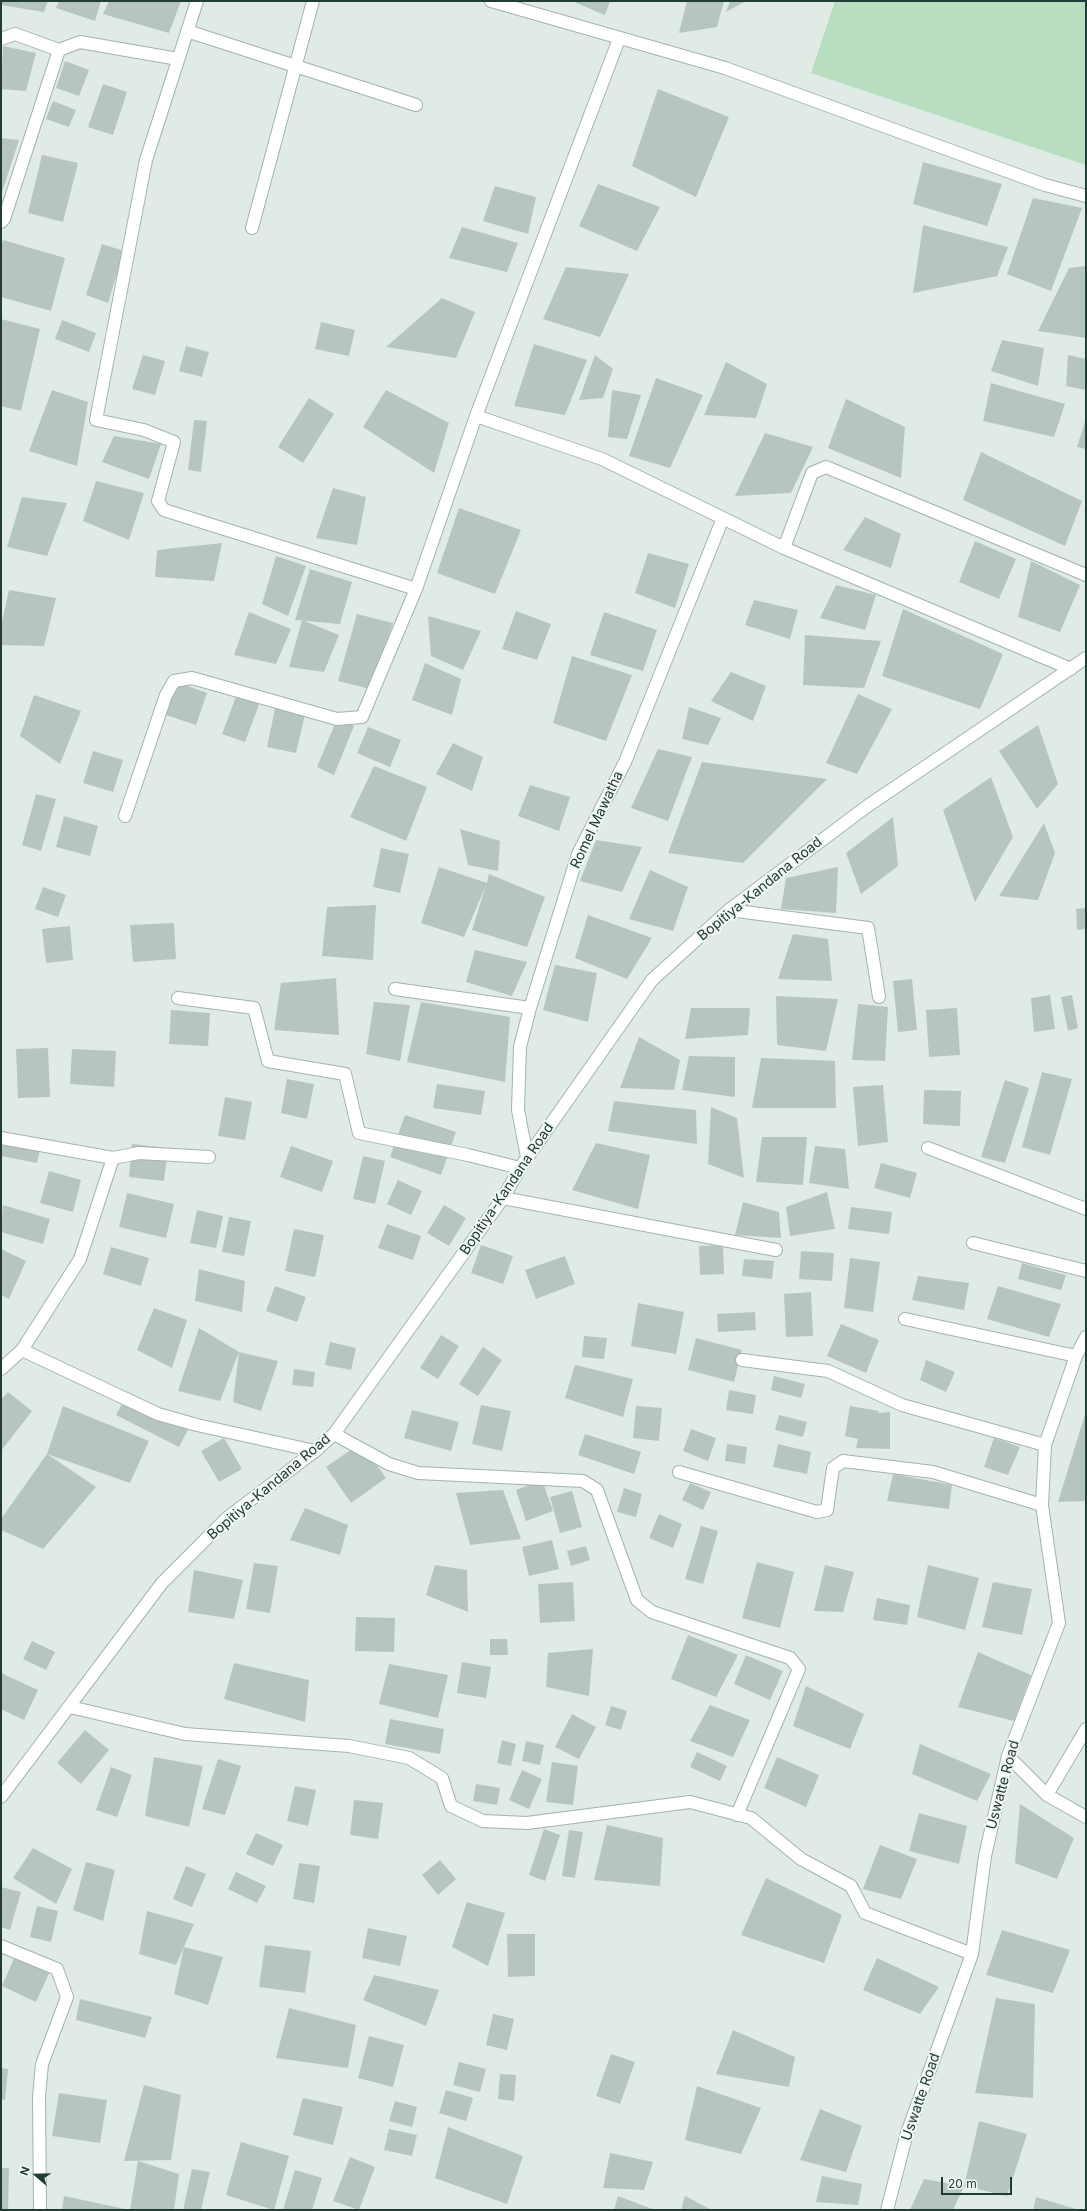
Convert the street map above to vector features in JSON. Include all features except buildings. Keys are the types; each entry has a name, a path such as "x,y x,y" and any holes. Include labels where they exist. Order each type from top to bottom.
{"street":[{"path":"197,1 146,160 96,420 144,430 174,442 158,501 164,510 416,589"},
{"path":"252,228 313,1"},
{"path":"491,1 619,39 725,68 1045,185 1086,196"},
{"path":"187,31 416,105"},
{"path":"1,39 15,34 59,50 80,42 178,60"},
{"path":"125,816 166,695 174,681 192,678 337,719 362,717 416,589 476,416 619,39"},
{"path":"1,222 4,219 59,50"},
{"path":"476,416 602,459 784,548 1071,669"},
{"path":"784,548 812,473 826,467 1086,575"},
{"name":"Romel Mawatha","path":"527,1157 518,1110 520,1047 530,1008 578,854 625,762 723,518"},
{"name":"Bopitiya-Kandana Road","path":"1,1797 162,1583 227,1518 316,1451 334,1434 503,1198 527,1157 652,980 729,910 866,806 1086,658"},
{"path":"729,910 868,928 879,997"},
{"path":"395,989 530,1008"},
{"path":"178,998 254,1008 268,1061 345,1074 358,1133 468,1155 520,1168"},
{"path":"1,1138 113,1158 139,1152 208,1157"},
{"path":"928,1148 1086,1209"},
{"path":"1,1369 22,1350 80,1259 113,1158"},
{"path":"503,1198 776,1250"},
{"path":"973,1243 1086,1271"},
{"path":"905,1319 1076,1356"},
{"name":"Uswatte Road","path":"887,2210 908,2133 972,1954 985,1856 1008,1756 1059,1623 1042,1505 1045,1445 1076,1356 1085,1341"},
{"path":"22,1350 158,1414 197,1425 316,1451"},
{"path":"742,1360 828,1371 902,1406 1045,1445"},
{"path":"334,1434 389,1464 418,1473 583,1481 597,1490 637,1600 652,1612 790,1658 799,1669 737,1815"},
{"path":"679,1472 817,1512 827,1510 833,1468 843,1461 933,1472 1042,1505"},
{"path":"70,1706 185,1734 349,1746 409,1758 442,1778 451,1806 483,1821 527,1823 690,1802 751,1818 801,1859 851,1886 865,1913 972,1954"},
{"path":"1046,1794 1086,1729"},
{"path":"1008,1756 1046,1794 1086,1817"},
{"path":"1,1946 57,1969 67,1997 42,2064 39,2097 40,2210"}],"green space":[{"path":"835,1 1086,1 1086,165 811,73"}]}
